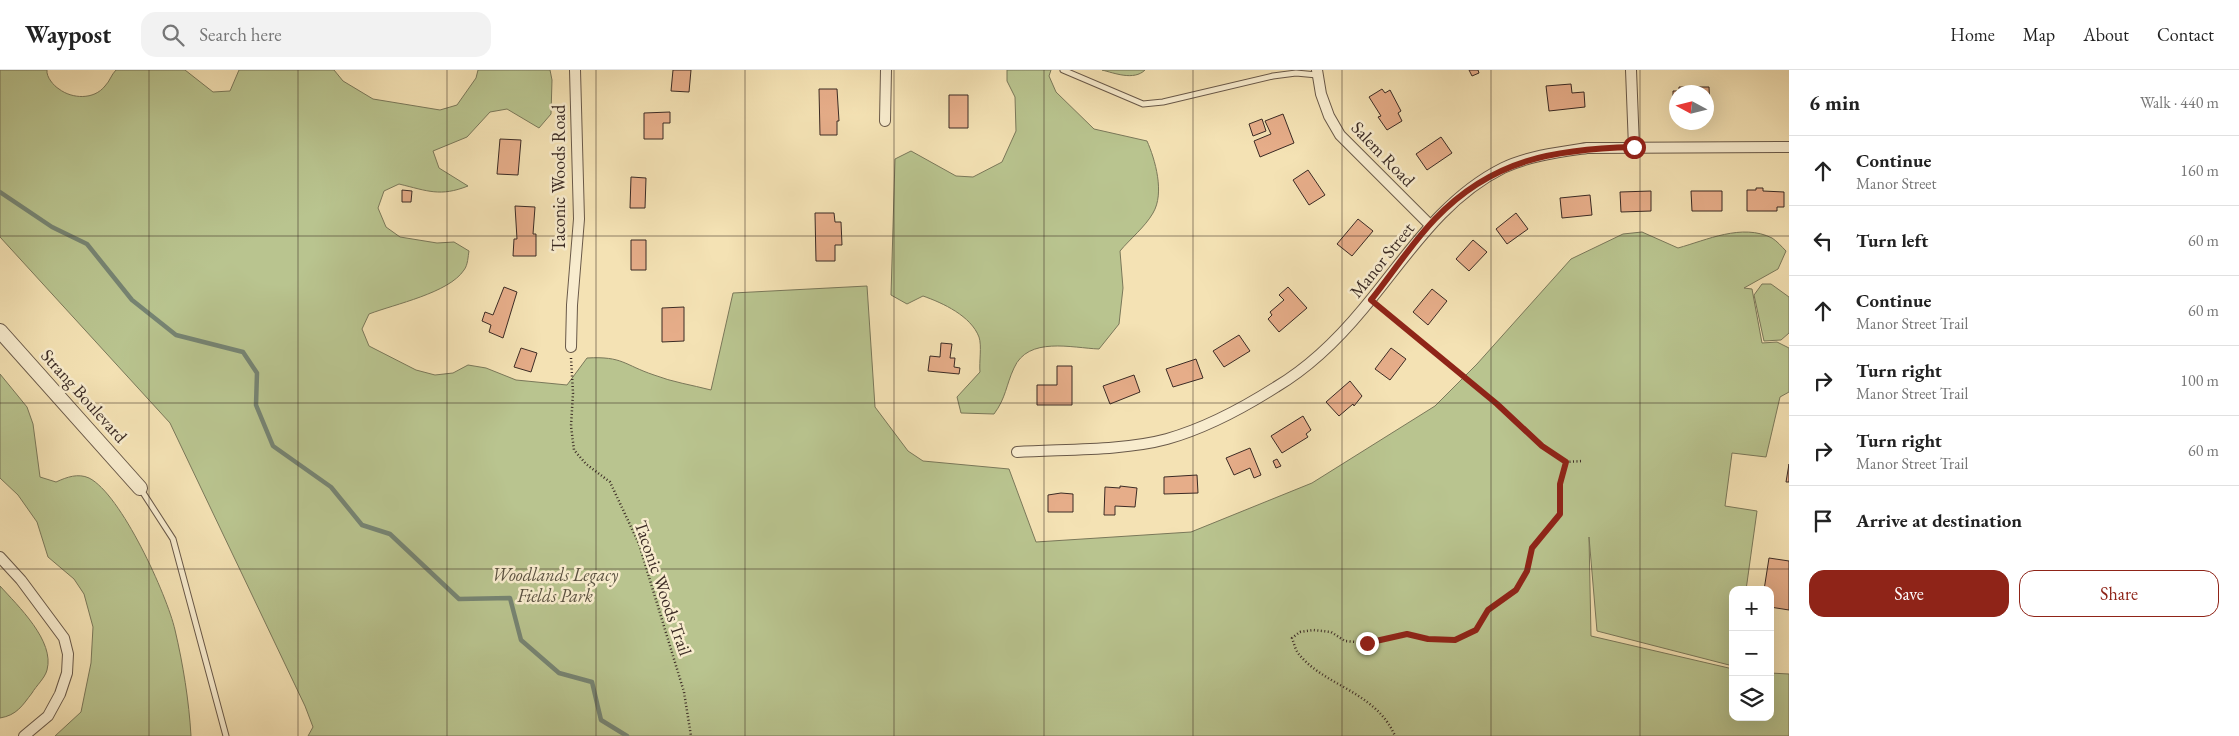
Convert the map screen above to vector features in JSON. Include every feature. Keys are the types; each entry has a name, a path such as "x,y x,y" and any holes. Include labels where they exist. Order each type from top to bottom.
{"street":[{"name":"Taconic Woods Road","path":"571,347 572,305 579,219 575,70"},
{"path":"885,121 886,70"},
{"path":"1631,70 1634,147"},
{"name":"Salem Road","path":"1317,72 1329,116 1340,135 1430,225"},
{"name":"Manor Street","path":"1017,452 1131,444 1166,439 1204,427 1277,387 1317,356 1371,300 1430,225 1477,184 1504,168 1556,153 1587,148 1789,147"},
{"name":"Strang Boulevard","path":"0,330 140,488"},
{"path":"0,556 21,580 64,638 68,654 67,673 60,694 48,716 24,736"}],"lane":[{"path":"1063,70 1143,104 1163,102 1272,76 1317,72"},
{"path":"140,488 173,539 226,736"}],"path":[{"path":"1371,300 1473,384 1542,446 1566,462 1583,461"},
{"name":"Taconic Woods Trail","path":"571,347 573,393 571,426 574,450 586,464 610,482 639,544 684,692 691,736"},
{"path":"1395,736 1390,723 1373,707 1355,692 1325,676 1297,652 1292,638 1300,632 1313,630 1330,632 1345,641 1367,643 1407,634 1428,639 1455,640 1476,630 1488,610 1516,590 1527,571 1532,548 1560,514 1560,484 1566,462"}],"green space":[{"name":"Woodlands Legacy Fields Park","path":"0,70 47,70 49,78 57,88 70,95 83,97 100,91 116,70 185,70 213,92 230,91 239,70 334,70 343,81 373,99 440,110 457,105 476,78 478,70 550,70 552,80 551,114 539,128 507,109 490,112 467,137 433,151 439,168 468,186 449,191 434,192 399,184 384,191 378,208 386,227 400,237 437,243 454,242 469,251 464,270 457,278 446,285 421,297 369,314 362,329 369,346 416,370 435,375 453,373 468,365 486,368 516,380 567,385 587,358 608,358 675,382 711,390 733,293 867,286 875,407 908,451 923,461 1009,469 1036,542 1191,532 1312,483 1435,406 1477,364 1571,259 1623,234 1642,232 1678,248 1725,234 1749,232 1761,234 1778,242 1786,251 1778,269 1744,288 1752,289 1762,343 1777,342 1789,348 1789,392 1780,397 1766,457 1732,453 1725,506 1757,511 1747,586 1729,586 1729,665 1597,631 1589,537 1591,636 1729,668 1729,721 1774,721 1774,673 1789,674 1789,736 308,736 313,727 305,706 170,423 0,237"},
{"path":"1007,70 1051,70 1049,76 1056,92 1094,129 1147,141 1158,176 1157,205 1142,228 1120,251 1123,288 1119,324 1099,349 1052,346 1029,351 1014,368 994,414 961,413 957,397 980,372 980,341 975,329 955,311 931,299 923,296 907,304 891,295 895,159 911,151 956,176 973,177 1002,162 1016,131 1015,97 1007,81"},
{"path":"1102,70 1145,70 1130,76"},
{"path":"1762,284 1771,284 1789,297 1789,333 1781,340 1764,341 1754,295"},
{"path":"0,374 27,407 33,424 40,477 56,482 72,476 89,478 102,488 115,504 141,547 163,594 175,630 189,709 191,736 55,736 81,712 91,663 93,627 84,594 74,579 48,557 37,522 18,495 0,478"},
{"path":"0,586 33,625 46,647 48,659 47,670 44,676 25,702 11,715 0,718"}],"building":[{"path":"673,70 691,70 689,92 671,91"},
{"path":"1469,70 1478,70 1479,73 1472,76"},
{"path":"1571,84 1572,93 1584,92 1585,107 1549,111 1546,86"},
{"path":"819,89 837,89 839,121 837,121 837,135 820,135"},
{"path":"1382,89 1385,93 1390,90 1401,111 1398,113 1402,121 1387,130 1378,117 1381,116 1369,97"},
{"path":"949,95 968,95 968,128 949,128"},
{"path":"670,112 670,123 663,123 663,139 644,139 644,113"},
{"path":"1283,114 1294,143 1260,157 1254,141 1271,134 1265,121"},
{"path":"1262,119 1266,131 1253,136 1249,124"},
{"path":"1441,137 1452,153 1427,170 1416,154"},
{"path":"500,139 521,140 518,175 497,174"},
{"path":"1308,170 1325,195 1309,205 1293,180"},
{"path":"631,177 646,178 645,208 630,208"},
{"path":"1756,188 1763,188 1763,191 1784,192 1784,207 1777,207 1777,211 1747,211 1747,190 1756,190"},
{"path":"402,190 412,191 411,202 402,202"},
{"path":"1651,191 1651,211 1621,212 1620,192"},
{"path":"1691,191 1722,191 1722,211 1692,211"},
{"path":"1590,195 1592,215 1562,218 1560,198"},
{"path":"515,206 535,207 533,234 536,234 536,256 513,256 514,239 517,239"},
{"path":"815,213 834,213 835,222 841,222 842,245 835,245 835,261 816,261"},
{"path":"1516,213 1528,229 1507,244 1496,229"},
{"path":"1358,219 1373,231 1352,256 1337,244"},
{"path":"631,240 646,240 646,270 631,270"},
{"path":"1473,240 1487,252 1469,271 1456,259"},
{"path":"504,287 517,292 503,338 489,332 491,325 482,321 485,312 493,315"},
{"path":"1288,287 1307,308 1279,332 1268,319 1272,315 1270,312 1284,300 1279,295"},
{"path":"1432,289 1447,301 1428,325 1413,312"},
{"path":"684,307 684,341 662,342 662,308"},
{"path":"1239,335 1250,351 1224,367 1213,351"},
{"path":"941,343 952,344 950,358 955,358 954,367 960,368 959,374 928,371 930,356 940,357"},
{"path":"521,348 537,353 531,372 514,367"},
{"path":"1391,348 1406,359 1390,380 1375,369"},
{"path":"1196,359 1203,378 1173,387 1166,369"},
{"path":"1057,366 1072,366 1072,405 1037,405 1037,385 1057,385"},
{"path":"1134,375 1140,392 1110,404 1103,386"},
{"path":"1350,381 1362,396 1354,406 1353,404 1339,416 1326,402"},
{"path":"1303,416 1311,430 1306,434 1308,437 1282,453 1271,436"},
{"path":"1250,448 1261,475 1254,478 1250,468 1234,475 1226,458"},
{"path":"1277,459 1281,466 1276,468 1273,461"},
{"path":"1789,464 1789,482 1786,482"},
{"path":"1197,475 1198,493 1164,494 1164,477"},
{"path":"1120,486 1137,488 1135,507 1115,506 1115,515 1104,515 1105,487 1120,488"},
{"path":"1073,494 1073,512 1048,512 1048,495"},
{"path":"1769,558 1789,561 1789,610 1774,608 1774,586 1765,586"}],"waterway":[{"path":"0,192 52,227 87,244 132,300 176,335 243,352 257,373 256,405 273,446 331,487 362,525 390,534 459,599 510,598 521,640 559,673 592,682 601,720 627,736"}],"route":[{"path":"1367,643 1407,634 1428,639 1455,640 1476,630 1488,610 1516,590 1527,571 1532,548 1560,514 1560,484 1566,462 1542,446 1497,404 1371,300 1435,219 1477,184 1504,168 1556,153 1587,148 1634,147"}]}
